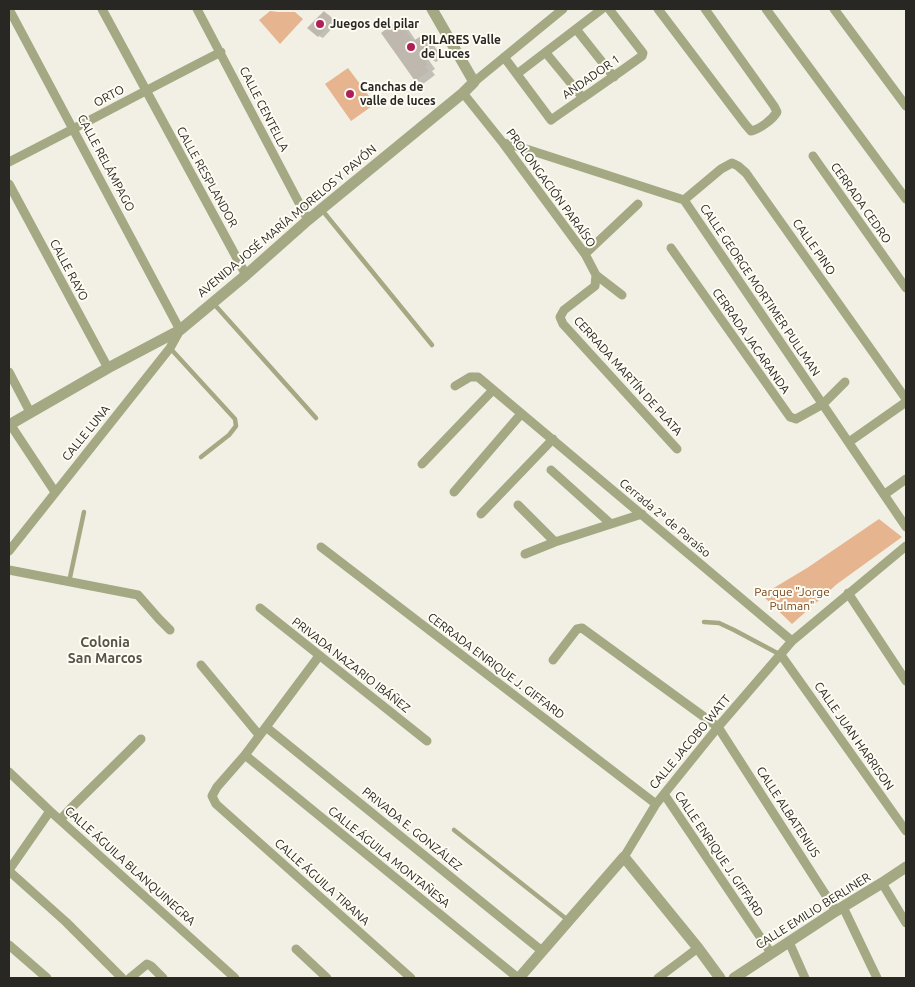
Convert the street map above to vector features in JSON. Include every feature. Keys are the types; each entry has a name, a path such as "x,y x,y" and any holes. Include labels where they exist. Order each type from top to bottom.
{"street":[{"name":"CALLE RELÁMPAGO","path":"9,9 180,330"},
{"name":"CALLE RESPLANDOR","path":"102,9 246,276"},
{"name":"CALLE CENTELLA","path":"198,9 308,220"},
{"path":"432,9 474,82"},
{"name":"AVENIDA JOSÉ MARÍA MORELOS Y PAVÓN","path":"9,424 180,330 246,276 321,209 563,9"},
{"path":"504,57 517,74 602,9"},
{"name":"ANDADOR 1","path":"517,74 551,120 614,77 642,56 643,53 609,9"},
{"path":"658,9 745,124 751,130 756,129 774,117 777,112 705,9"},
{"path":"766,9 906,199"},
{"path":"837,10 906,106"},
{"path":"576,29 614,77"},
{"name":"ORTO","path":"9,162 221,52"},
{"path":"546,53 582,98"},
{"name":"PROLONGACIÓN PARAÍSO","path":"463,92 585,254 596,275 622,295"},
{"name":"CALLE GEORGE MORTIMER PULLMAN","path":"503,144 520,147 684,200 906,527"},
{"name":"CERRADA CEDRO","path":"813,156 906,288"},
{"name":"CALLE PINO","path":"684,200 721,169 732,163 746,173 906,400"},
{"name":"CALLE RAYO","path":"9,184 108,368"},
{"path":"585,254 638,204"},
{"name":"CERRADA JACARANDA","path":"671,248 790,417 796,419 823,404 845,382"},
{"name":"CERRADA MARTÍN DE PLATA","path":"596,275 594,286 564,310 560,317 563,324 677,449"},
{"name":"CALLE LUNA","path":"9,551 170,348 180,330"},
{"path":"9,372 30,412"},
{"name":"Cerrada 2ª de Paraíso","path":"455,386 470,377 478,377 792,641"},
{"path":"422,464 493,390"},
{"path":"849,442 906,400"},
{"path":"454,492 522,414"},
{"path":"9,424 55,492"},
{"path":"481,514 553,439"},
{"path":"552,470 612,524"},
{"path":"885,494 906,479"},
{"path":"518,505 555,542"},
{"path":"524,554 642,514"},
{"name":"CALLE JACOBO WATT","path":"519,978 624,857 656,804 718,727 792,641 906,546"},
{"name":"CERRADA ENRIQUE J. GIFFARD","path":"321,547 656,804"},
{"path":"9,574 69,582 138,595 170,630"},
{"path":"848,593 906,681"},
{"name":"PRIVADA NAZARIO IBÁÑEZ","path":"260,608 427,741"},
{"path":"554,660 577,629 582,628 718,727"},
{"name":"CALLE JUAN HARRISON","path":"781,655 906,831"},
{"path":"245,755 319,656"},
{"path":"200,665 259,735"},
{"name":"PRIVADA E. GONZÁLEZ","path":"266,727 542,951"},
{"name":"CALLE ALBATENIUS","path":"718,727 839,909 877,978"},
{"path":"60,820 141,739"},
{"name":"CALLE ÁGUILA TIRANA","path":"245,755 217,786 212,796 216,804 411,978"},
{"name":"CALLE ÁGUILA MONTAÑESA","path":"245,755 519,978"},
{"name":"CALLE ÁGUILA BLANQUINEGRA","path":"9,772 50,812 235,978"},
{"name":"CALLE ENRIQUE J. GIFFARD","path":"664,794 771,953"},
{"path":"50,812 9,871 66,922 122,978"},
{"path":"624,857 720,978"},
{"name":"CALLE EMILIO BERLINER","path":"734,978 906,867"},
{"path":"882,883 906,923"},
{"path":"789,942 805,978"},
{"path":"9,945 46,978"},
{"path":"658,978 698,948"},
{"path":"296,949 327,978"},
{"path":"130,978 147,964 163,978"}],"lane":[{"path":"321,209 432,345"},
{"path":"213,303 316,418"},
{"path":"170,348 235,418 236,426 229,435 201,457"},
{"path":"69,582 84,512"},
{"path":"704,622 718,623 781,655"},
{"path":"454,830 569,921"}],"green space":[{"path":"270,11 295,12 303,19 280,44 259,20"},
{"name":"Canchas de valle de luces","path":"348,68 375,104 351,121 325,84"},
{"name":"Parque \"Jorge Pulman\"","path":"879,519 902,537 837,584 792,624 762,595 807,568"}],"building":[{"name":"Juegos del pilar","path":"324,11 333,20 318,37 307,28"},
{"name":"PILARES Valle de Luces","path":"398,20 413,41 423,35 436,53 428,59 423,52 421,54 428,65 425,66 429,71 415,81 381,33"}],"place":[{"name":"Juegos del pilar","path":"320,24"},
{"name":"PILARES Valle de Luces","path":"411,47"},
{"name":"Canchas de valle de luces","path":"350,94"}],"district":[{"name":"Colonia San Marcos","path":"105,650"}]}
